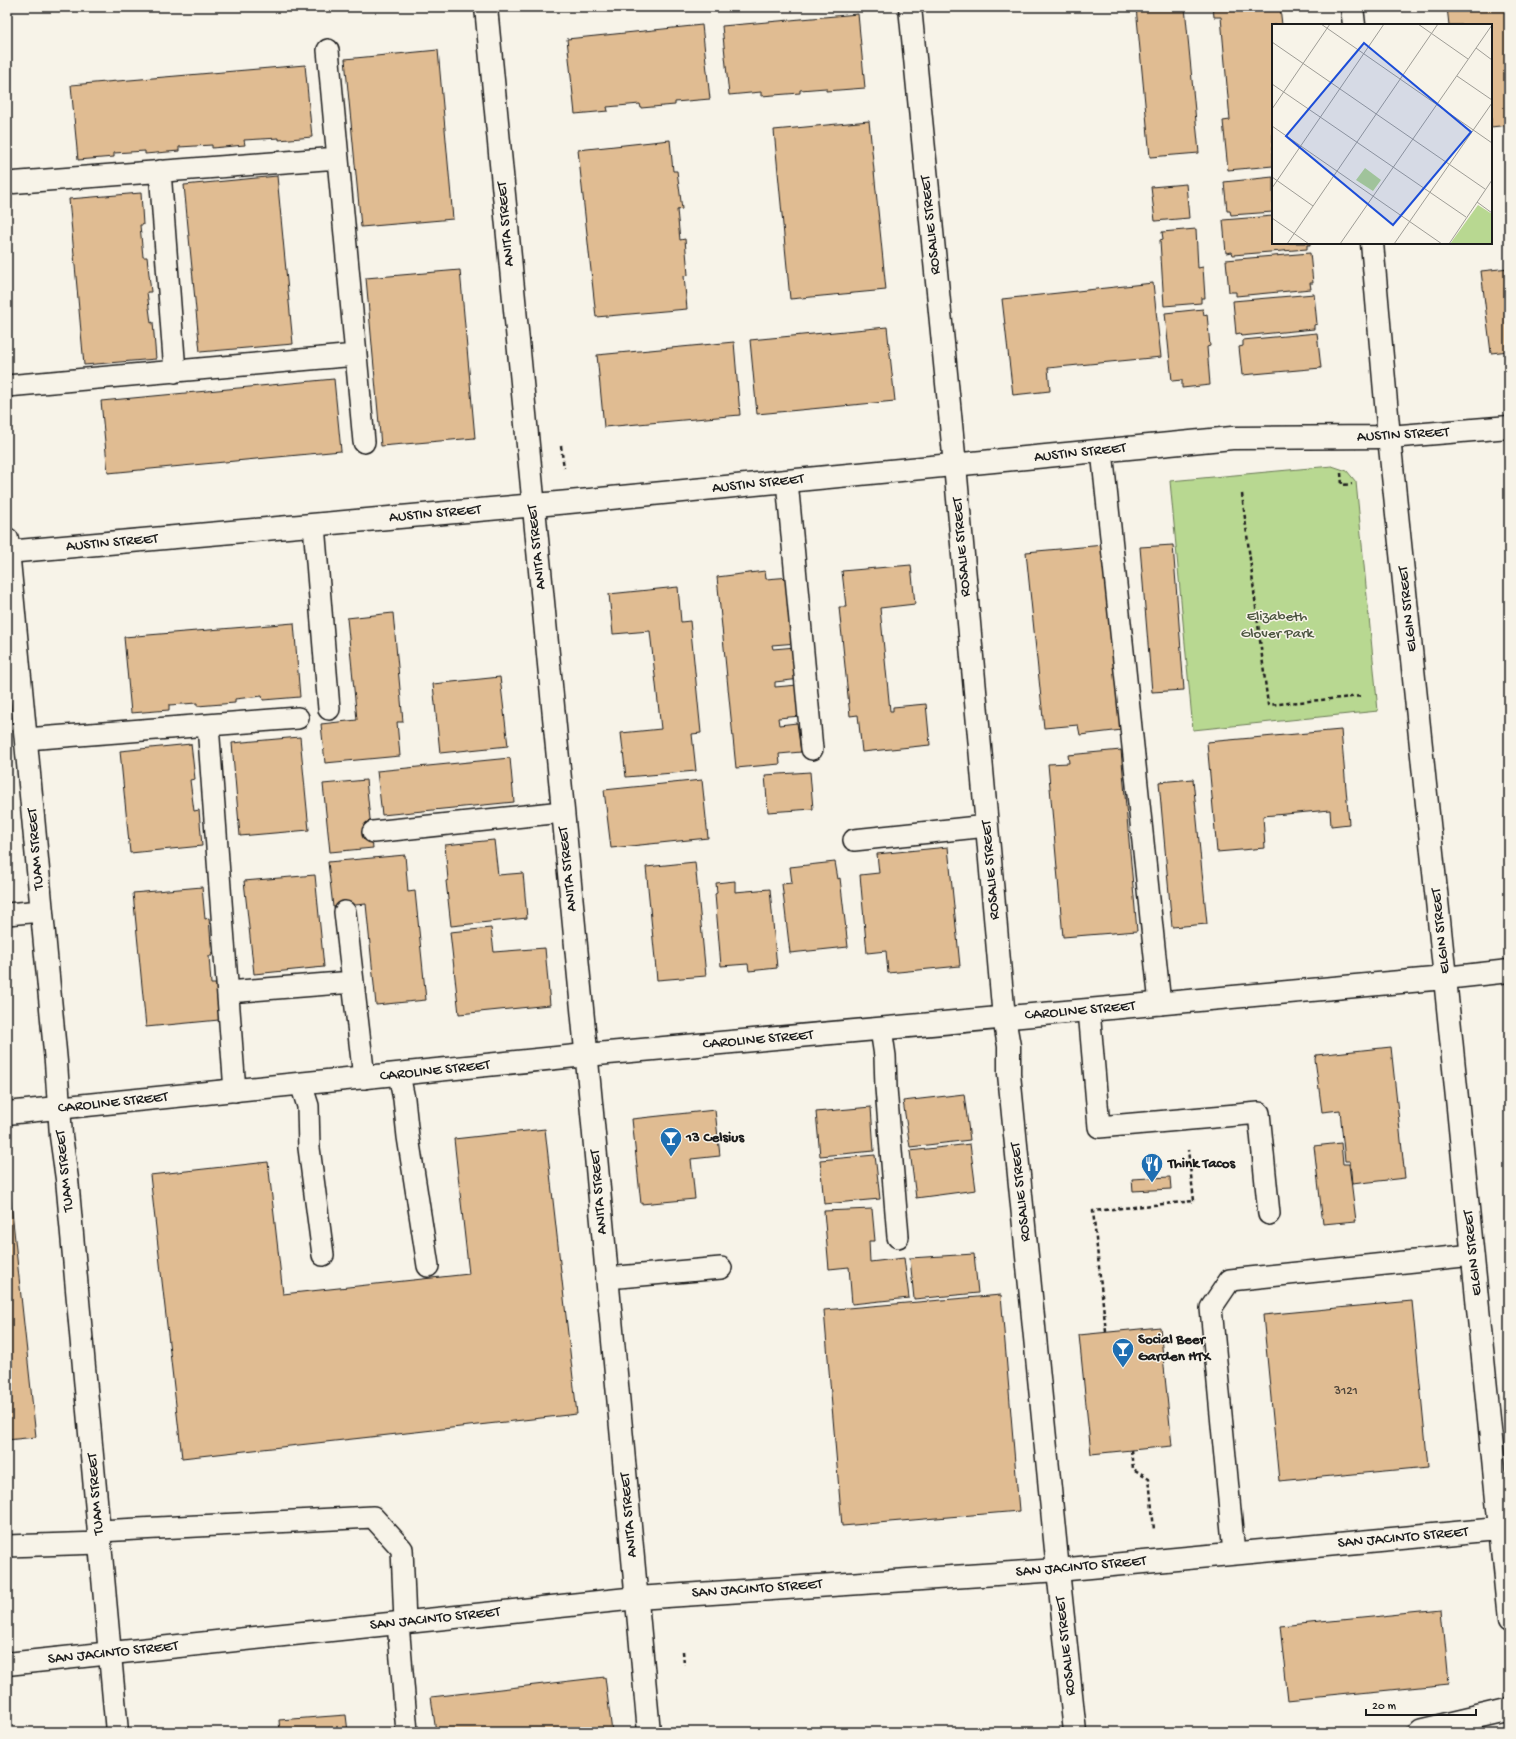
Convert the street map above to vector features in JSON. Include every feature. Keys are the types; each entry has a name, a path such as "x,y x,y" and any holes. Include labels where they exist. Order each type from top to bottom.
{"street":[{"name":"ANITA STREET","path":"486,7 649,1732"},
{"name":"ROSALIE STREET","path":"910,7 955,465 1004,1018 1009,1046 1010,1082 1075,1732"},
{"path":"1352,7 1354,24"},
{"name":"ELGIN STREET","path":"1372,244 1389,437 1446,978 1473,1255 1505,1529 1509,1619"},
{"name":"AUSTIN STREET","path":"7,548 314,525 532,506 1232,438 1389,437 1509,427"},
{"name":"TUAM STREET","path":"7,548 42,910 60,1108 61,1136 67,1179 117,1732"},
{"name":"CAROLINE STREET","path":"7,1113 399,1075 586,1055 1446,978 1509,971"},
{"name":"SAN JACINTO STREET","path":"7,1664 637,1598 1058,1570 1505,1529"}],"lane":[{"path":"328,50 364,442"},
{"path":"7,183 338,158"},
{"path":"160,171 175,372"},
{"path":"7,386 356,356"},
{"path":"1102,450 1160,1004"},
{"path":"787,481 812,749"},
{"path":"314,525 329,709"},
{"path":"26,739 298,718"},
{"path":"208,725 235,1091"},
{"path":"373,832 562,812"},
{"path":"854,840 987,826"},
{"path":"7,914 42,910"},
{"path":"345,912 364,1078"},
{"path":"228,992 353,982"},
{"path":"1089,1010 1099,1127 1258,1113 1269,1214"},
{"path":"881,1029 885,1056 886,1088 898,1237"},
{"path":"399,1075 404,1099 408,1137 428,1266"},
{"path":"301,1084 308,1106 309,1148 323,1255"},
{"path":"1234,1553 1211,1308 1230,1280 1473,1255"},
{"path":"607,1278 722,1268"},
{"path":"7,1546 100,1537 373,1517 402,1549 401,1622 408,1732"},
{"path":"1418,1732 1420,1730 1509,1709"}],"path":[{"path":"560,440 564,468"},
{"path":"1341,473 1342,485 1352,484"},
{"path":"1242,494 1268,705 1362,696"},
{"path":"1106,1332 1093,1211 1194,1201 1185,1120"},
{"path":"1131,1450 1133,1469 1149,1478 1157,1560"},
{"path":"683,1651 684,1664"}],"green space":[{"name":"Elizabeth Glover Park","path":"1332,466 1347,471 1356,482 1378,711 1193,730 1170,481"}],"building":[{"path":"1136,7 1185,7 1199,153 1150,157"},
{"path":"1213,7 1280,7 1282,24 1272,24 1272,166 1228,170 1223,121 1230,120 1221,17 1214,17"},
{"path":"1447,7 1509,7 1509,125 1492,127 1492,24 1449,24"},
{"path":"858,14 865,88 826,91 826,88 800,90 800,93 761,96 761,92 729,95 722,26"},
{"path":"702,25 710,99 675,102 675,105 641,108 640,104 607,107 608,111 575,114 567,39"},
{"path":"438,50 453,219 361,227 345,59"},
{"path":"305,65 312,137 279,140 279,138 244,140 245,145 212,148 212,145 179,147 179,151 145,154 145,151 114,153 114,157 78,160 71,85"},
{"path":"869,121 886,290 790,299 774,130"},
{"path":"670,140 673,171 677,171 682,209 677,210 680,240 685,239 688,275 684,276 687,309 596,317 578,150"},
{"path":"277,176 293,344 200,352 184,185"},
{"path":"1272,177 1272,212 1231,215 1230,211 1227,211 1224,182"},
{"path":"1186,184 1189,218 1155,221 1151,187"},
{"path":"141,193 143,225 140,225 143,257 147,257 151,292 147,292 151,323 153,322 156,359 84,365 69,199"},
{"path":"1272,216 1272,244 1310,245 1307,245 1307,249 1233,255 1232,252 1226,253 1223,220"},
{"path":"1196,229 1198,268 1203,267 1205,298 1201,298 1201,303 1164,306 1160,240 1163,239 1162,232"},
{"path":"1310,253 1313,283 1310,283 1311,289 1236,296 1236,292 1229,292 1226,260"},
{"path":"1509,268 1509,351 1491,353 1481,271"},
{"path":"460,270 475,438 381,446 366,278"},
{"path":"1153,283 1161,357 1048,368 1050,391 1013,395 1002,299"},
{"path":"1314,294 1317,324 1314,325 1314,329 1241,336 1240,333 1236,334 1233,301"},
{"path":"1203,309 1204,315 1207,314 1210,346 1207,347 1210,385 1182,388 1182,380 1172,381 1165,313"},
{"path":"887,327 895,401 757,414 750,340"},
{"path":"1317,333 1321,368 1242,375 1239,347 1243,346 1243,340"},
{"path":"734,342 740,415 604,427 597,355"},
{"path":"334,379 341,451 108,473 101,401"},
{"path":"1104,545 1122,730 1080,735 1078,725 1044,728 1026,552"},
{"path":"1173,545 1184,690 1152,692 1140,547"},
{"path":"911,565 915,604 880,608 890,711 893,711 893,707 926,704 930,745 862,752 858,715 850,716 839,607 846,607 842,571"},
{"path":"765,571 766,579 791,577 797,643 772,645 773,649 796,647 800,679 775,682 775,687 798,685 801,716 778,718 779,725 797,723 801,752 779,754 780,764 736,768 717,577"},
{"path":"678,587 681,622 690,621 701,733 692,734 696,771 626,777 621,733 661,729 650,631 613,634 609,594"},
{"path":"1509,602 1509,625 1507,603"},
{"path":"393,613 403,722 397,722 400,756 325,763 321,724 357,720 347,618"},
{"path":"294,623 300,697 263,700 262,696 235,699 235,703 197,706 197,703 169,705 169,710 131,713 124,637"},
{"path":"500,677 508,746 440,753 433,684"},
{"path":"1341,730 1349,824 1331,826 1330,810 1263,816 1265,848 1217,852 1207,742"},
{"path":"300,737 309,830 240,836 232,743"},
{"path":"191,744 195,779 190,780 194,811 199,810 202,846 130,853 120,751"},
{"path":"1121,750 1137,931 1063,937 1048,764 1069,763 1068,755"},
{"path":"510,758 514,802 382,815 377,771"},
{"path":"810,772 813,809 768,812 765,775"},
{"path":"1193,779 1207,924 1172,927 1159,782"},
{"path":"366,780 373,848 330,852 323,784"},
{"path":"702,780 708,838 611,848 604,790"},
{"path":"494,840 498,875 523,873 527,918 451,926 446,881 448,880 445,845"},
{"path":"948,847 960,966 888,973 886,951 867,953 860,875 879,873 877,854"},
{"path":"405,855 408,892 415,891 426,1000 376,1005 366,904 333,907 328,862"},
{"path":"695,862 706,976 657,980 646,867"},
{"path":"835,862 838,879 840,878 848,947 790,953 782,884 792,883 790,867"},
{"path":"315,875 324,967 254,974 244,881"},
{"path":"735,881 735,892 770,889 777,968 749,971 748,964 721,966 715,894 717,893 716,883"},
{"path":"202,887 205,919 209,918 212,956 209,956 211,984 216,984 219,1020 146,1027 133,893"},
{"path":"491,928 494,952 545,948 550,1005 459,1014 450,932"},
{"path":"1391,1047 1405,1178 1352,1184 1350,1161 1345,1161 1340,1110 1322,1112 1315,1059 1316,1055"},
{"path":"964,1094 970,1140 910,1147 903,1101"},
{"path":"871,1107 874,1151 820,1156 816,1112"},
{"name":"13 Celsius","path":"715,1110 720,1156 691,1159 695,1199 641,1204 632,1119"},
{"path":"545,1129 577,1414 182,1458 150,1175 268,1162 283,1294 469,1274 454,1139"},
{"path":"1341,1143 1343,1164 1349,1164 1356,1221 1323,1224 1314,1146"},
{"path":"970,1144 976,1190 916,1198 910,1151"},
{"path":"875,1155 880,1199 824,1204 820,1160"},
{"name":"Think Tacos","path":"1170,1177 1171,1189 1133,1191 1132,1179"},
{"path":"7,1193 10,1193 36,1437 7,1440"},
{"path":"872,1209 875,1241 869,1241 870,1262 904,1258 909,1298 852,1304 849,1267 829,1269 824,1211"},
{"path":"974,1254 978,1293 914,1299 910,1258"},
{"path":"1001,1295 1019,1511 842,1526 824,1310"},
{"path":"1412,1301 1428,1467 1279,1481 1263,1315"},
{"name":"Social Beer Garden HTX","path":"1160,1327 1172,1446 1091,1454 1079,1335"},
{"path":"1442,1610 1449,1684 1288,1700 1280,1626"},
{"path":"605,1677 612,1732 436,1732 431,1697"},
{"path":"346,1715 348,1732 280,1732 279,1720"}],"place":[{"name":"13 Celsius","path":"671,1158"},
{"name":"Think Tacos","path":"1152,1184"},
{"name":"Social Beer Garden HTX","path":"1123,1368"}]}
